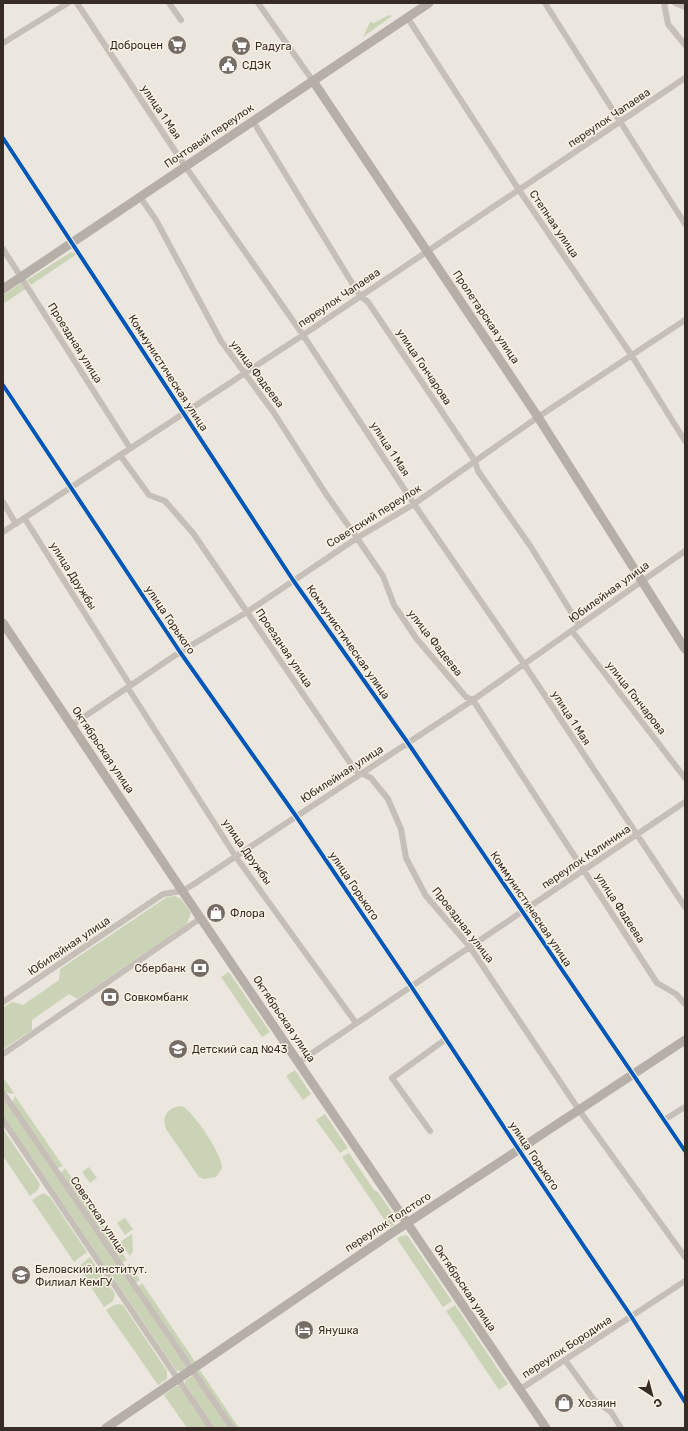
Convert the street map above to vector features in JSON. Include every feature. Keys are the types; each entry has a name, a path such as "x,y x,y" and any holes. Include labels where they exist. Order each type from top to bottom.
{"street":[{"path":"3,43 68,3"},
{"name":"улица 1 Мая","path":"77,3 185,166 303,335 414,504 524,664 685,907"},
{"path":"170,3 181,20"},
{"name":"Пролетарская улица","path":"258,3 428,250 538,417 641,582 685,649"},
{"name":"Почтовый переулок","path":"3,289 429,3"},
{"path":"545,3 685,224"},
{"path":"664,3 668,24 685,44"},
{"path":"675,3 685,7"},
{"name":"Степная улица","path":"407,17 519,190 632,356 685,441"},
{"name":"переулок Чапаева","path":"3,532 25,519 130,448 303,335 685,78"},
{"name":"улица Гончарова","path":"253,121 360,296 368,302 475,461 478,471 531,547 579,625"},
{"name":"Коммунистическая улица","path":"3,138 293,580 408,743 685,1151"},
{"name":"улица Фадеева","path":"140,197 156,220 218,336 244,374 274,413 326,494 383,576 394,605 416,638 466,697 473,700 657,982 676,994 685,1004"},
{"name":"Проездная улица","path":"3,249 22,276 130,448"},
{"name":"Советский переулок","path":"72,725 180,652 247,612 357,538 414,504 538,417 685,320"},
{"name":"улица Горького","path":"3,385 180,652 296,816 411,986 631,1316 685,1402"},
{"name":"Проездная улица","path":"120,455 149,495 165,501 192,534 355,770 372,778 388,799 401,829 406,858 426,896 470,947 579,1110 685,1257"},
{"path":"3,502 16,524"},
{"name":"улица Дружбы","path":"25,519 236,857 356,1023"},
{"name":"Юбилейная улица","path":"3,1002 163,894 182,891 236,857 473,700 685,551"},
{"name":"Октябрьская улица","path":"3,623 182,891 546,1428"},
{"name":"улица Гончарова","path":"572,631 685,778"},
{"name":"переулок Калинина","path":"299,1062 685,802"},
{"path":"3,1054 201,918"},
{"path":"430,1131 392,1078 446,1039"},
{"name":"переулок Толстого","path":"106,1428 283,1306 685,1040"},
{"name":"Советская улица","path":"3,1093 232,1428"},
{"path":"664,1120 685,1107"},
{"path":"3,1120 211,1428"},
{"name":"переулок Бородина","path":"519,1390 685,1281"},
{"path":"565,1360 594,1400 611,1412 621,1428"}],"green space":[{"path":"389,15 392,16 363,37 370,22 374,23"},
{"path":"71,252 77,254 31,285 27,280"},
{"path":"21,283 27,288 3,304 3,295"},
{"path":"175,896 181,899 191,913 187,924 77,999 69,994 32,1020 32,1030 3,1049 3,1008 12,1002 23,1005 59,980 60,969 167,897"},
{"path":"229,972 270,1032 262,1037 221,977"},
{"path":"295,1070 311,1094 303,1100 286,1076"},
{"path":"3,1077 14,1093 12,1094 3,1091"},
{"path":"15,1096 63,1166 57,1168 12,1103"},
{"path":"3,1098 188,1368 182,1372 176,1370 3,1115"},
{"path":"182,1106 200,1124 218,1154 222,1168 216,1177 204,1179 199,1177 166,1129 164,1120 169,1110"},
{"path":"325,1114 348,1148 340,1153 316,1120"},
{"path":"3,1129 40,1184 38,1190 30,1196 3,1156"},
{"path":"349,1153 374,1190 378,1192 395,1217 395,1224 390,1228 342,1157"},
{"path":"89,1167 97,1178 90,1183 82,1172"},
{"path":"65,1168 127,1260 122,1263 60,1174"},
{"path":"43,1193 50,1197 87,1252 74,1262 32,1200"},
{"path":"125,1218 133,1229 125,1235 117,1223"},
{"path":"132,1234 133,1251 130,1256 120,1242"},
{"path":"407,1235 452,1301 443,1307 397,1239 401,1236"},
{"path":"90,1257 115,1294 113,1301 104,1307 78,1267"},
{"path":"129,1263 140,1280 135,1283 126,1268"},
{"path":"142,1283 196,1363 194,1364 189,1362 138,1287"},
{"path":"118,1304 123,1305 167,1371 167,1379 158,1385 106,1310"},
{"path":"455,1305 508,1384 499,1390 446,1311"},
{"path":"200,1370 239,1428 234,1428 196,1372"},
{"path":"192,1376 195,1377 229,1428 214,1428 185,1384 185,1381"},
{"path":"176,1386 179,1386 208,1428 187,1428 164,1395"}],"cycle path":[{"path":"3,138 293,580 408,743 685,1151"},
{"path":"3,385 180,652 296,816 411,986 631,1316 685,1402"}],"place":[{"name":"Доброцен","path":"177,45"},
{"name":"Радуга","path":"241,46"},
{"name":"СДЭК","path":"228,65"},
{"name":"Флора","path":"216,913"},
{"name":"Сбербанк","path":"200,968"},
{"name":"Совкомбанк","path":"110,997"},
{"name":"Детский сад №43","path":"178,1049"},
{"name":"Беловский институт. Филиал КемГУ","path":"21,1275"},
{"name":"Янушка","path":"304,1330"},
{"name":"Хозяин","path":"564,1403"}]}
